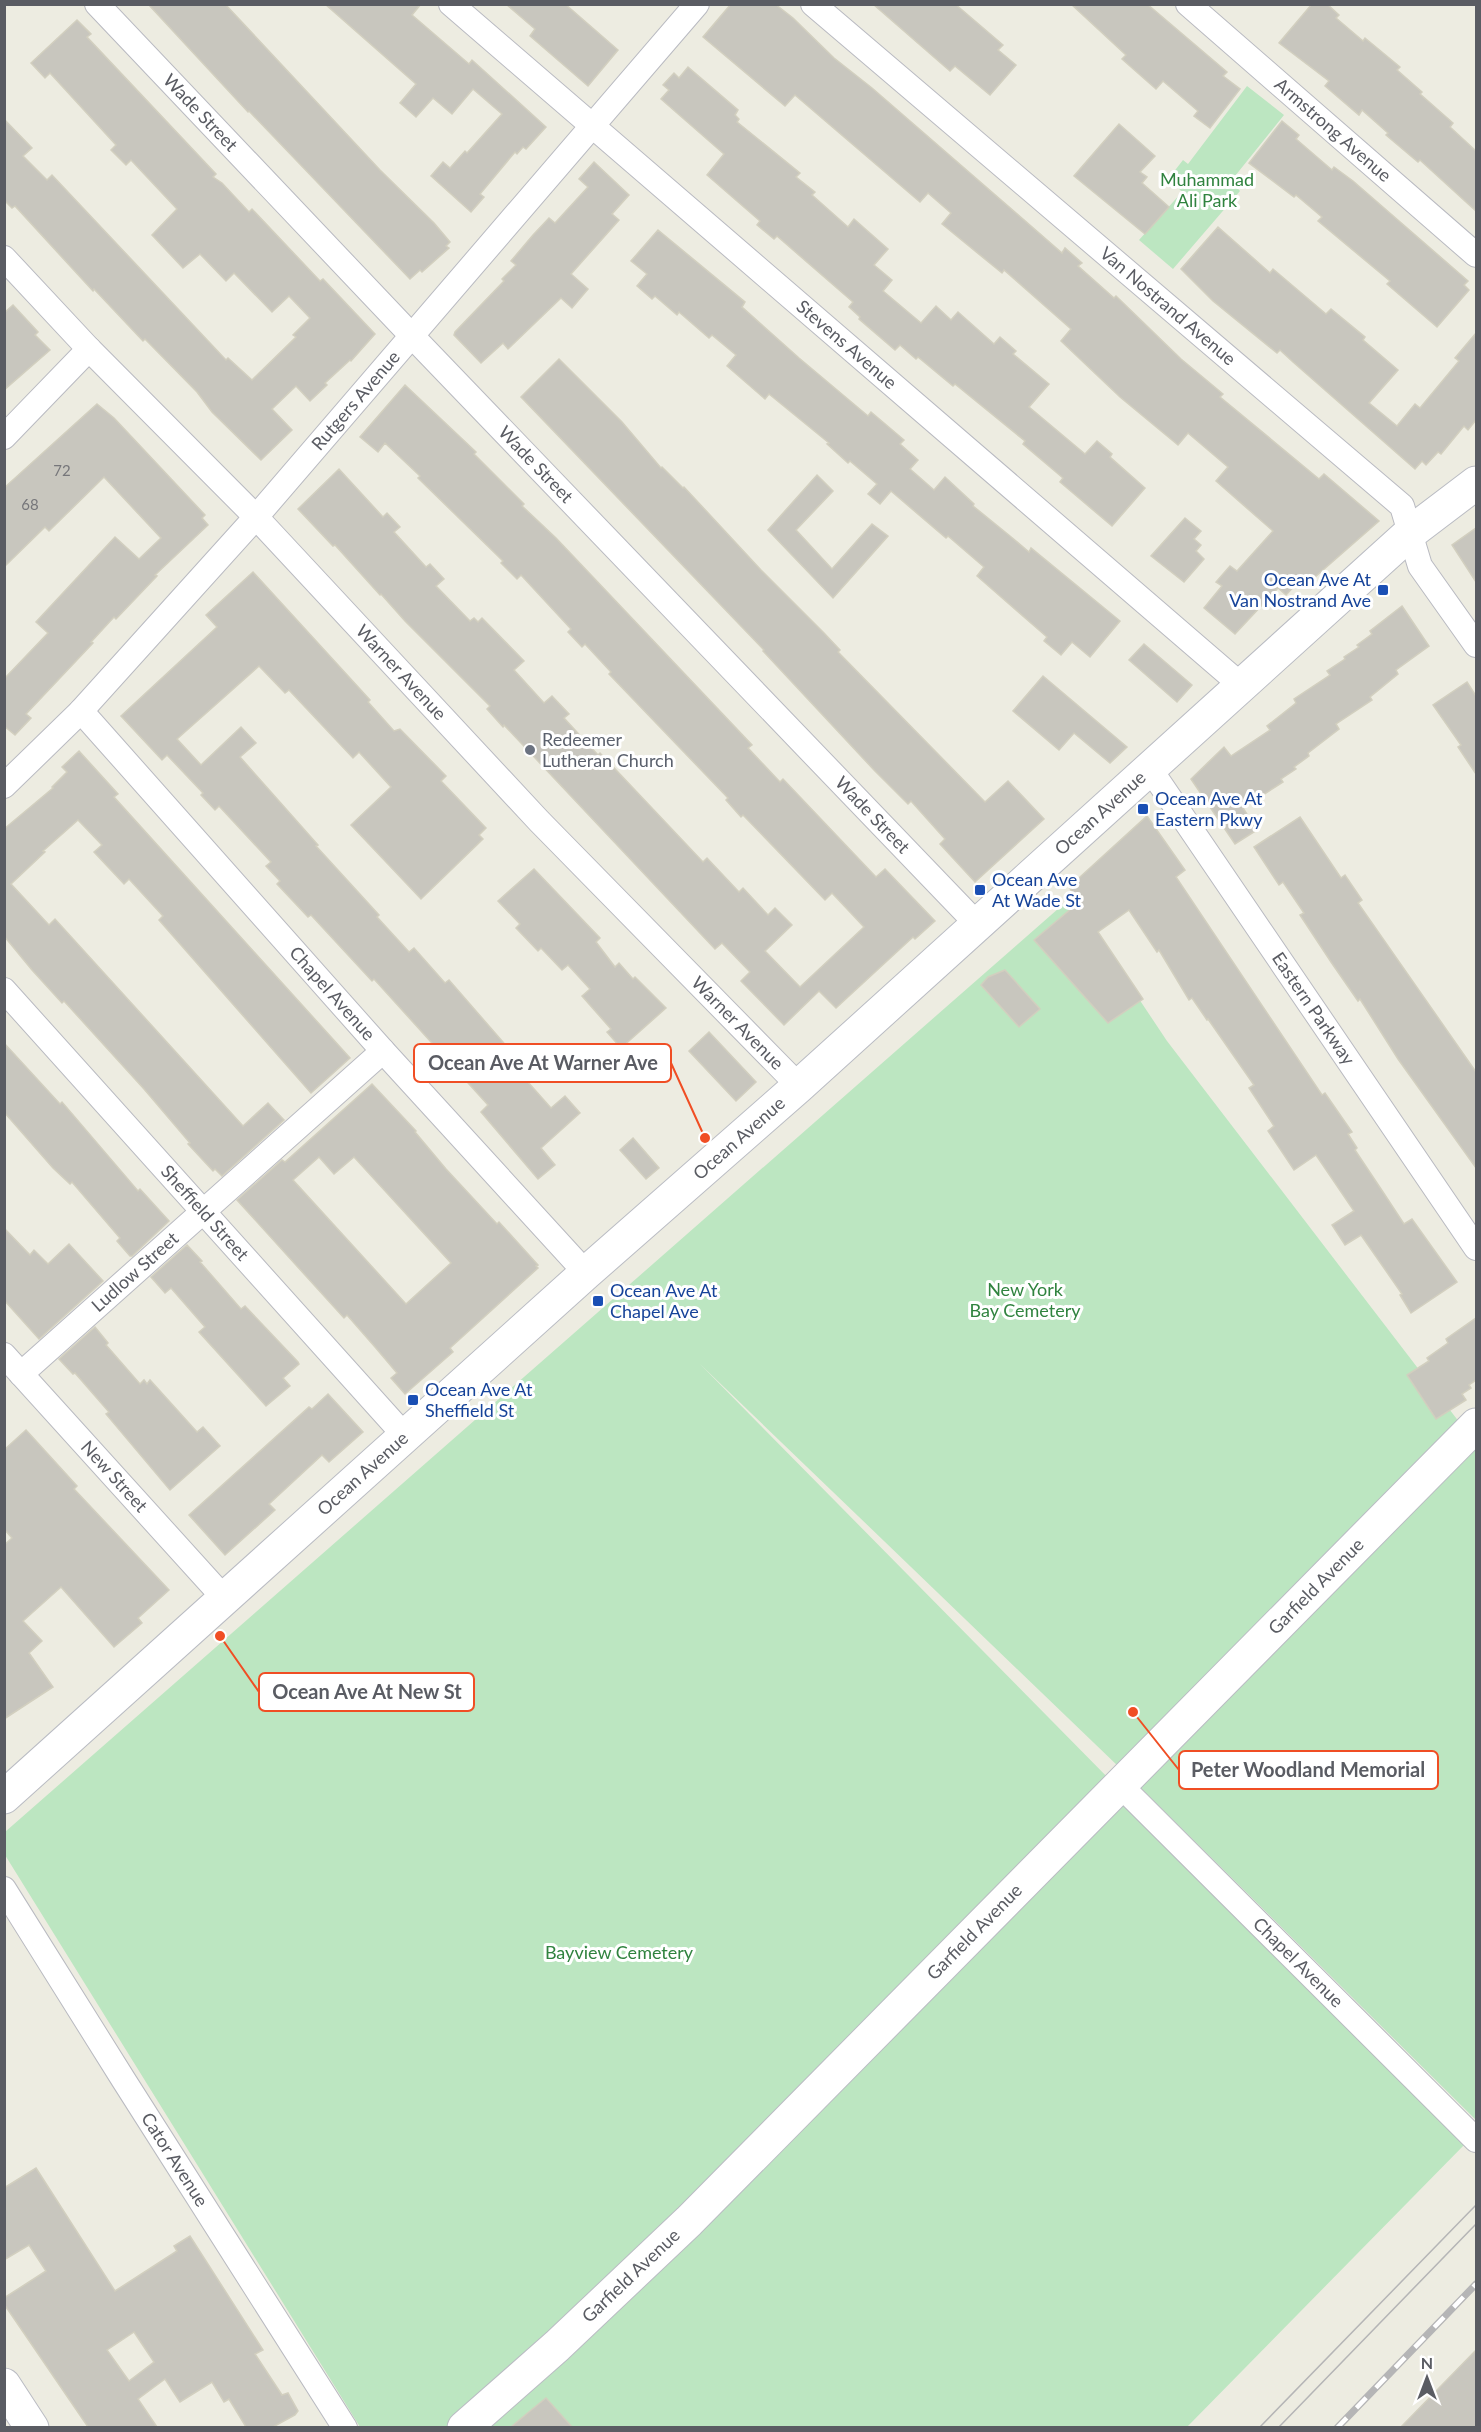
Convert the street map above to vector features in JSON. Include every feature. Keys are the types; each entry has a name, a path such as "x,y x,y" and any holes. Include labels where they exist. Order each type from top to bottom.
{"street":[{"name":"Wade Street","path":"97,4 412,336 976,923"},
{"name":"Stevens Avenue","path":"451,4 1241,685"},
{"name":"Rutgers Avenue","path":"9,772 81,711 256,517 697,4"},
{"name":"Van Nostrand Avenue","path":"813,4 1402,507 1420,566 1476,645"},
{"name":"Armstrong Avenue","path":"1188,4 1476,255"},
{"name":"Warner Avenue","path":"4,258 89,349 256,517 539,821 799,1086"},
{"path":"4,437 89,349"},
{"name":"Ocean Avenue","path":"4,1797 586,1273 799,1086 976,923 1410,533 1476,483"},
{"name":"Chapel Avenue","path":"81,711 383,1051 586,1273"},
{"name":"Eastern Parkway","path":"1150,769 1476,1248"},
{"name":"Sheffield Street","path":"4,990 405,1436"},
{"name":"Ludlow Street","path":"21,1374 383,1051"},
{"name":"New Street","path":"4,1355 224,1598"},
{"name":"Garfield Avenue","path":"464,2427 557,2346 689,2221 1476,1425"},
{"name":"Chapel Avenue","path":"1121,1786 1471,2135"},
{"name":"Cator Avenue","path":"4,1889 345,2427"},
{"path":"4,2385 32,2427"}],"green space":[{"name":"Muhammad Ali Park","path":"1247,86 1284,115 1231,181 1240,191 1173,269 1139,240 1182,192 1169,178 1183,160 1188,164"},
{"name":"Bayview Cemetery","path":"1067,901 1131,987 1167,1041 1476,1444 1476,2120 1146,1793 700,1364 1467,2142 1187,2427 360,2427 5,1855 5,1832"}],"building":[{"path":"148,4 225,4 380,170 434,223 450,242 446,246 449,248 422,272 420,270 410,279 248,112"},
{"path":"325,4 421,4 412,15 469,64 472,60 546,127 526,149 523,147 517,154 515,152 480,194 484,197 471,212 431,176 443,162 450,168 465,151 467,153 502,114 473,89 452,114 433,98 416,117 400,103 416,84"},
{"path":"506,4 565,4 618,50 588,86 530,36 535,29"},
{"path":"731,4 775,4 793,18 834,58 872,88 1062,253 1065,248 1082,263 1078,266 1114,298 1116,296 1181,359 1223,394 1220,397 1319,479 1324,474 1379,521 1307,584 1301,579 1286,595 1278,588 1235,634 1204,608 1222,586 1216,582 1230,566 1237,571 1273,531 1216,481 1228,467 1188,433 1178,445 1120,397 1061,341 1071,329 1004,270 1002,273 942,224 951,213 928,193 920,202 795,95 785,106 703,37"},
{"path":"873,4 955,4 1003,45 998,50 1016,65 990,95 955,66 950,71"},
{"path":"1071,4 1147,4 1227,72 1223,76 1240,89 1210,128 1194,116 1198,111 1163,81 1156,89 1122,59 1126,55"},
{"path":"1312,4 1327,4 1339,15 1336,18 1363,41 1365,38 1400,67 1397,70 1453,123 1450,127 1476,151 1476,211 1420,160 1418,162 1386,135 1388,133 1362,110 1359,115 1325,86 1329,81 1279,43"},
{"path":"77,20 91,34 87,37 216,174 213,177 222,183 249,212 252,209 320,281 323,279 375,334 310,401 296,386 272,409 292,430 261,460 212,412 197,392 145,339 143,341 94,289 93,291 15,206 12,208 4,200 4,119 32,148 23,156 47,180 52,175 226,360 228,358 252,380 296,337 293,335 310,318 289,296 272,312 234,273 226,281 200,254 183,268 152,235 177,209 131,160 126,165 111,150 116,145 50,73 45,78 31,63"},
{"path":"688,67 738,110 735,115 739,119 737,122 800,173 796,177 815,192 812,195 848,227 854,219 888,249 874,265 892,280 883,291 921,323 936,306 951,320 958,312 994,344 1000,337 1016,351 1013,354 1049,384 1029,407 1085,454 1097,441 1112,454 1110,457 1145,488 1112,526 1060,482 1063,478 1023,444 1025,441 955,384 953,386 900,345 895,350 859,319 860,317 849,307 853,302 777,236 774,239 757,225 760,221 707,175 724,154 661,99 669,90 663,85 674,73 679,78"},
{"path":"1282,121 1299,135 1296,139 1332,170 1334,167 1353,181 1468,281 1464,285 1469,290 1437,327 1387,284 1390,281 1318,221 1322,217 1296,195 1294,197 1249,163"},
{"path":"1119,124 1155,156 1140,172 1147,177 1142,183 1169,207 1145,234 1074,176"},
{"path":"594,162 629,195 612,214 619,220 571,274 588,289 572,308 561,298 508,349 503,343 481,363 454,335 455,332 504,281 502,279 516,265 511,261 533,235 549,218 555,223 588,187 579,179"},
{"path":"1218,227 1270,273 1273,269 1326,314 1331,309 1365,337 1363,340 1398,370 1369,403 1397,426 1415,404 1420,408 1459,361 1455,358 1476,333 1476,420 1468,430 1464,426 1441,454 1438,452 1426,465 1422,461 1415,469 1280,350 1277,353 1213,301 1181,269"},
{"path":"658,230 745,302 742,307 799,358 868,416 871,412 904,440 900,444 918,460 910,469 934,490 945,477 974,504 973,506 1029,552 1031,548 1120,621 1090,657 1072,642 1061,655 1044,641 1047,637 977,576 984,567 891,491 880,504 868,494 877,484 850,461 848,463 827,444 829,443 769,394 765,399 727,366 736,355 712,335 709,338 679,312 677,315 655,296 652,299 637,286 647,274 631,261"},
{"path":"13,305 38,332 35,335 50,350 4,390 4,313"},
{"path":"559,359 622,422 661,468 684,487 840,650 838,652 985,802 1008,781 1044,819 975,882 940,844 945,839 911,801 908,804 874,770 764,650 521,397"},
{"path":"405,385 476,452 474,454 524,504 522,506 556,538 752,745 748,748 780,782 783,779 876,877 885,869 935,921 915,939 913,937 836,1008 819,991 784,1025 741,981 750,972 722,943 715,949 504,725 503,727 487,709 490,706 298,509 339,469 383,517 387,513 400,527 394,532 426,567 430,564 444,579 436,586 470,621 474,618 478,622 482,618 524,661 514,670 544,703 552,696 569,714 564,718 703,862 707,858 739,892 743,888 768,915 775,908 792,925 765,951 800,987 864,927 832,893 825,900 743,815 741,817 726,800 728,798 609,674 611,672 585,644 582,647 568,632 571,629 521,575 517,579 501,563 503,561 418,478 420,476 385,443 378,452 360,437"},
{"path":"97,404 114,418 205,515 202,518 208,525 155,575 157,576 91,642 93,643 26,714 31,718 15,735 4,726 4,679 48,633 36,622 115,537 139,559 161,538 104,477 49,531 45,527 4,567 4,488"},
{"path":"817,475 833,491 796,530 832,569 872,524 888,536 833,598 768,530"},
{"path":"1185,518 1201,531 1194,539 1201,545 1196,551 1204,559 1184,582 1151,556"},
{"path":"1476,528 1476,582 1452,545"},
{"path":"253,572 370,700 368,702 394,731 400,729 446,776 441,781 486,828 479,835 483,839 421,899 351,825 391,787 359,752 353,758 289,690 285,693 259,666 177,739 201,765 241,727 256,743 240,757 379,915 377,917 409,952 414,948 445,983 449,980 509,1049 503,1054 551,1108 565,1096 580,1113 541,1148 555,1165 538,1179 481,1112 488,1105 374,979 372,981 311,915 308,917 277,884 280,881 266,866 271,862 219,806 215,810 201,795 203,793 167,755 162,760 121,716 217,627 206,615"},
{"path":"1402,606 1429,646 1396,670 1398,674 1370,697 1372,700 1336,724 1339,729 1308,753 1309,756 1294,767 1296,769 1281,779 1283,782 1243,808 1257,830 1235,844 1191,779 1224,747 1231,756 1270,730 1267,726 1296,703 1294,699 1330,675 1327,671 1359,647 1357,645 1372,634 1370,631"},
{"path":"1144,644 1192,685 1177,702 1129,660"},
{"path":"1043,676 1127,747 1110,763 1074,733 1059,750 1013,711"},
{"path":"1467,682 1476,696 1476,774 1458,747 1461,745 1433,705"},
{"path":"79,751 118,794 114,797 350,1058 311,1093 159,920 163,916 129,879 124,884 94,852 102,845 78,820 43,851 45,852 11,884 49,925 55,919 243,1126 268,1103 284,1120 222,1176 215,1169 213,1171 188,1144 190,1143 144,1089 64,1001 62,1003 4,936 4,829 53,788 67,772 62,767"},
{"path":"1147,816 1185,870 1176,877 1322,1095 1325,1093 1352,1132 1348,1134 1357,1148 1355,1150 1404,1224 1412,1219 1457,1282 1411,1313 1400,1295 1402,1294 1361,1235 1345,1245 1332,1225 1354,1211 1316,1155 1294,1170 1268,1131 1274,1126 1249,1088 1254,1085 1192,998 1189,1000 1159,950 1157,952 1129,910 1098,932 1143,999 1108,1023 1034,940 1079,902 1069,887"},
{"path":"1300,817 1341,878 1345,875 1362,900 1358,903 1476,1072 1476,1168 1398,1059 1360,999 1358,1001 1331,962 1300,915 1304,913 1283,882 1279,885 1254,847"},
{"path":"534,869 600,938 596,942 615,967 619,963 633,979 635,977 666,1008 621,1048 607,1032 611,1029 582,996 590,989 568,965 562,970 541,948 538,951 516,928 520,924 498,901"},
{"path":"1005,970 1040,1009 1019,1027 981,985 988,977"},
{"path":"709,1032 756,1082 736,1101 689,1051"},
{"path":"4,1043 60,1104 62,1102 138,1191 140,1189 169,1221 132,1256 117,1241 120,1238 72,1182 70,1184 53,1168 4,1112"},
{"path":"372,1084 416,1131 446,1169 538,1265 536,1266 538,1268 450,1348 453,1352 405,1394 391,1378 397,1373 375,1347 347,1315 344,1318 237,1200 282,1160 285,1162","holes":["319,1157 334,1174 354,1157 451,1263 406,1304 293,1180"]},
{"path":"633,1138 659,1168 646,1179 620,1150"},
{"path":"4,1228 30,1255 34,1250 48,1264 69,1244 103,1281 39,1339 4,1300"},
{"path":"187,1245 241,1309 245,1306 299,1364 283,1378 290,1386 266,1406 199,1332 205,1327 171,1288 165,1293 151,1277"},
{"path":"1476,1318 1476,1380 1469,1385 1471,1388 1462,1394 1466,1400 1436,1419 1407,1375 1429,1361 1427,1358 1448,1343 1446,1339"},
{"path":"95,1327 108,1343 106,1345 140,1384 144,1380 147,1384 150,1380 197,1432 203,1427 220,1446 170,1490 106,1414 109,1412 75,1373 73,1374 59,1359"},
{"path":"328,1394 363,1432 329,1462 322,1455 269,1504 275,1510 225,1555 189,1515 309,1407 312,1409"},
{"path":"26,1430 77,1486 74,1489 169,1590 138,1618 142,1623 114,1647 61,1587 23,1621 42,1641 29,1653 53,1687 4,1719 4,1545 12,1538 4,1529 4,1450"},
{"path":"36,2168 115,2291 177,2251 174,2246 190,2236 263,2350 255,2354 282,2395 288,2393 298,2411 295,2415 273,2427 246,2427 229,2399 224,2402 212,2382 180,2402 165,2379 138,2399 157,2427 88,2427 4,2304 4,2298 46,2271 29,2245 4,2260 4,2188","holes":["134,2332 154,2362 129,2381 107,2350"]},
{"path":"1476,2350 1476,2427 1401,2427"},
{"path":"546,2398 572,2427 511,2427 530,2411"}],"tram line":[{"path":"1259,2428 1476,2205"},
{"path":"1278,2428 1476,2224"}],"railway":[{"path":"1337,2428 1476,2284"}],"place":[{"name":"Ocean Ave At Van Nostrand Ave","path":"1383,590"},
{"name":"Redeemer Lutheran Church","path":"530,750"},
{"name":"Ocean Ave At Eastern Pkwy","path":"1143,809"},
{"name":"Ocean Ave At Wade St","path":"980,890"},
{"name":"Ocean Ave At Warner Ave","path":"705,1138"},
{"name":"Ocean Ave At Chapel Ave","path":"598,1301"},
{"name":"Ocean Ave At Sheffield St","path":"413,1400"},
{"name":"Ocean Ave At New St","path":"220,1636"},
{"name":"Peter Woodland Memorial","path":"1133,1712"}],"park label":[{"name":"New York Bay Cemetery","path":"1025,1300"}]}
